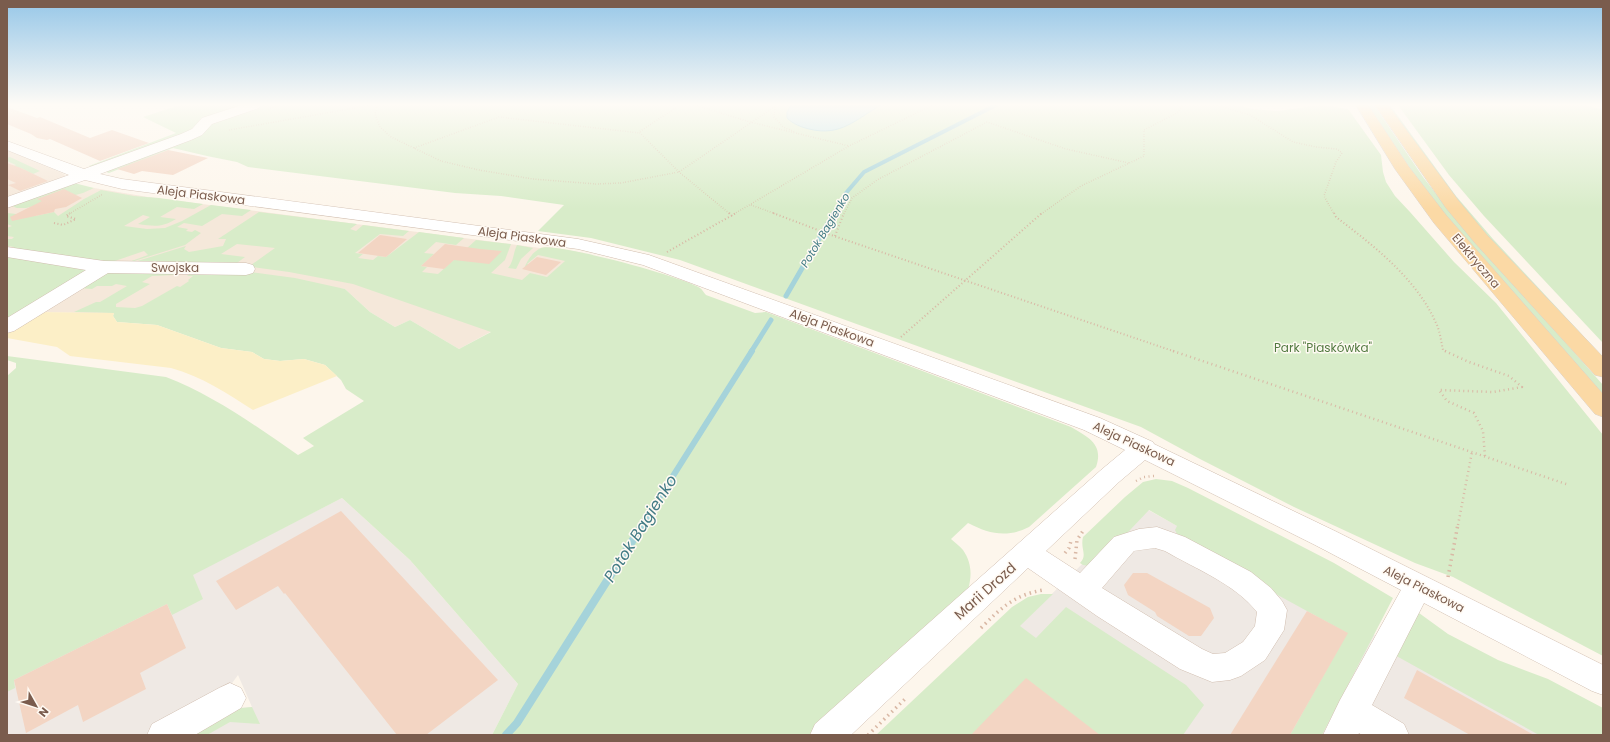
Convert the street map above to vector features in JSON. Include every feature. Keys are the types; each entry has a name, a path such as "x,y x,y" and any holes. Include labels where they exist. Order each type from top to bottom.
{"main road":[{"name":"Elektryczna","path":"1385,140 1440,218 1603,409"},
{"name":"Elektryczna","path":"1406,140 1452,204 1481,239 1603,370"}],"street":[{"path":"7,203 176,140"},
{"name":"Aleja Piaskowa","path":"7,145 60,168 83,175 147,188 578,244 649,261 1092,424 1144,448 1325,538 1603,681"},
{"name":"Swojska","path":"7,252 104,267 246,269"},
{"path":"7,327 104,267"},
{"name":"Marii Drozd","path":"827,735 1110,476 1144,448"},
{"path":"1027,552 1108,607 1191,659 1212,668 1230,666 1254,651 1269,630 1272,610 1261,596 1241,580 1175,544 1157,538 1139,539 1124,544 1083,589"},
{"path":"1392,735 1346,723 1418,586"},
{"path":"164,735 230,698"}],"path":[{"path":"396,140 441,161 479,170 533,179 596,184 646,179 678,172 725,140"},
{"path":"413,148 436,140"},
{"path":"646,140 678,172 732,216"},
{"path":"822,140 849,146"},
{"path":"649,261 732,216 862,140"},
{"path":"835,236 852,198 877,180 954,140"},
{"path":"1039,140 1066,149 1129,164"},
{"path":"901,337 964,280 1052,205 1081,186 1144,156 1143,140"},
{"path":"1289,140 1293,142 1316,147 1337,149 1342,153 1336,162 1324,196 1336,217 1376,248 1418,292 1437,324 1443,350 1469,362 1509,376 1522,387 1513,391 1465,393 1439,390 1447,401 1474,413 1483,431 1485,457"},
{"path":"54,224 63,225 76,219 66,216 104,194"},
{"path":"751,205 831,235 1569,485"},
{"path":"1447,578 1472,452"},
{"path":"1069,548 1072,536"}],"shaded area":[{"path":"7,150 64,174 66,177 7,200"},
{"path":"94,188 148,197 540,248 550,247 584,253 492,331 459,349 410,320 395,327 370,312 345,289 119,264 7,248 7,206"},
{"path":"206,272 135,314 38,312 95,277"},
{"path":"342,498 410,560 518,684 492,735 193,735 241,708 252,707 238,675 227,690 146,735 7,735 7,668"},
{"path":"1141,506 1375,635 1322,735 1135,735 1003,642"},
{"path":"1393,645 1558,735 1349,735"}],"green space":[{"name":"Park \"Piaskówka\"","path":"159,140 1370,140 1381,155 1386,182 1395,196 1454,262 1496,303 1603,435 1603,656 1453,577 1415,563 1294,507 1141,427 680,260 591,238 538,231 564,205 501,196 455,193 248,167 237,162 173,148 109,173 89,166"},
{"path":"1391,140 1398,140 1423,177 1451,213 1603,385 1603,397 1441,210"},
{"path":"1413,140 1415,140 1456,196 1493,239 1603,357 1484,233 1449,191"},
{"path":"1423,140 1603,140 1603,343 1484,216 1449,175"},
{"path":"10,157 40,171 33,174 21,168 12,167 16,165 7,161 7,158"},
{"path":"70,182 94,188 83,193 26,208 17,208 12,206"},
{"path":"101,190 134,196 203,204 194,209 177,207 160,217 176,219 166,224 153,226 138,224 150,217 143,215 124,226 147,229 165,228 182,221 211,205 251,210 242,216 222,214 202,226 184,223 177,227 188,229 186,231 192,232 195,230 201,233 185,245 128,263 126,263 148,255 144,251 112,262 14,249 14,247 7,246 7,239 12,239 14,237 7,236 7,228 12,226 7,224 7,213 35,216 54,212 58,216"},
{"path":"259,212 357,224 350,229 356,231 363,225 409,231 403,236 380,234 355,253 363,254 358,258 373,260 378,256 386,257 419,232 464,238 456,245 436,242 424,253 434,254 421,266 427,267 422,272 438,274 476,240 511,244 505,260 491,273 522,280 530,273 547,277 565,261 538,255 527,264 536,267 524,269 530,257 541,248 570,250 670,276 701,289 706,295 755,313 766,312 1071,427 1093,442 1098,452 1096,467 1029,527 1013,533 998,533 983,530 968,523 951,539 963,550 970,565 971,575 968,590 809,735 492,735 518,684 410,560 342,498 193,575 203,599 172,615 167,604 14,680 15,688 7,692 7,376 16,368 16,363 7,360 7,356 166,377 217,402 250,422 298,455 314,446 303,438 364,401 346,389 341,380 325,365 304,359 280,361 264,359 252,352 221,348 157,325 117,322 113,316 114,313 74,312 96,302 100,302 127,286 116,284 112,286 97,286 92,289 79,288 110,271 177,273 174,275 152,276 142,282 150,284 116,304 116,307 135,308 142,306 177,286 180,287 189,281 188,280 193,276 187,276 191,273 250,272 295,278 345,289 370,312 395,327 410,320 459,349 491,332 353,284 289,272 252,267 251,265 275,248 237,244 221,254 245,257 233,266 131,263 186,246 184,249 189,252 223,246 226,239 218,239"},
{"path":"517,245 533,248 521,259 516,269 508,268 511,263"},
{"path":"7,256 90,269 7,321"},
{"path":"1156,479 1172,481 1188,488 1334,563 1393,598 1322,735 1290,735 1347,633 1188,546 1178,536 1175,530 1177,526 1149,510 1095,567 1080,563 1084,554 1082,545 1083,537 1143,482"},
{"path":"1041,594 1053,594 1020,626 1036,638 1066,607 1186,685 1204,705 1183,735 876,735 1012,607 1028,597"},
{"path":"1419,613 1448,634 1498,660 1548,679 1603,708 1603,735 1539,735 1391,653"},
{"path":"252,707 260,724 230,722 207,735 193,735 241,708"}],"sand":[{"path":"38,312 114,313 113,316 117,322 157,325 221,348 252,352 264,359 280,361 304,359 325,365 337,376 253,410 204,381 182,371 171,368 70,356 57,347 7,338 7,332"}],"building":[{"path":"51,140 139,140 149,143 100,161"},
{"path":"168,150 208,158 173,175 142,171 134,174 117,169"},
{"path":"7,163 48,181 20,191 8,185 16,183 7,179"},
{"path":"64,189 82,198 66,207 55,209 54,212 12,221 10,217 42,201 37,199"},
{"path":"380,235 407,239 386,257 358,253"},
{"path":"445,244 502,251 489,264 454,260 444,269 421,266"},
{"path":"537,257 561,262 546,275 522,269"},
{"path":"341,511 498,680 426,735 397,735 278,586 236,610 216,581"},
{"path":"1133,573 1147,573 1210,608 1214,618 1201,636 1189,636 1157,616 1155,612 1128,595 1124,585"},
{"path":"167,604 186,648 140,673 146,689 83,722 78,705 26,733 14,680"},
{"path":"1307,611 1348,633 1290,735 1230,735"},
{"path":"1417,670 1534,735 1470,735 1404,698"},
{"path":"1026,678 1100,735 971,735"}],"waterway":[{"name":"Potok Bagienko","path":"834,214 846,193 864,172 928,140"},
{"name":"Potok Bagienko","path":"786,296 834,213"},
{"name":"Potok Bagienko","path":"751,352 771,320"},
{"name":"Potok Bagienko","path":"642,525 752,351"},
{"name":"Potok Bagienko","path":"506,735 517,723 643,524"}]}
